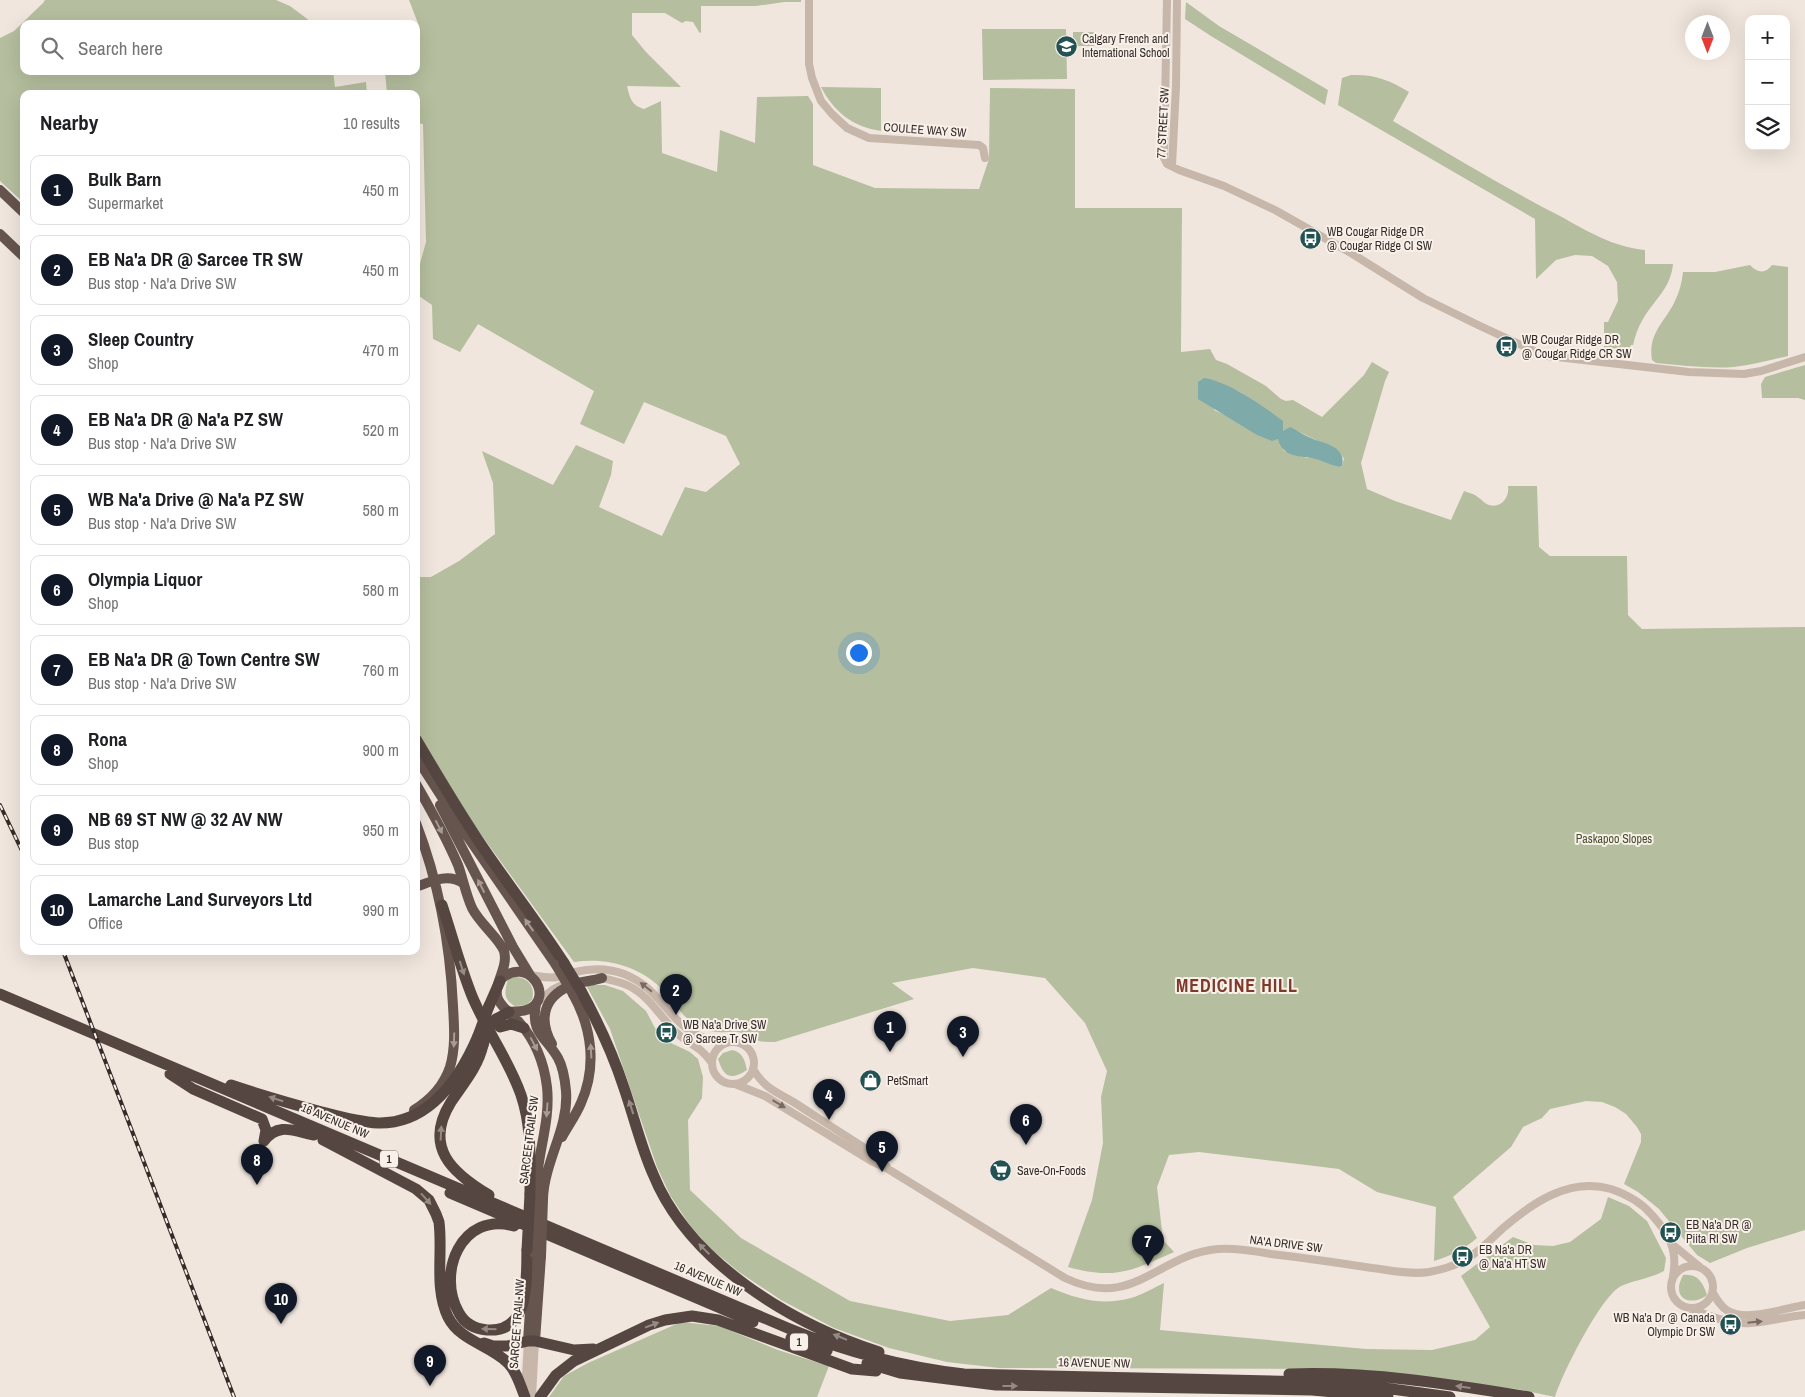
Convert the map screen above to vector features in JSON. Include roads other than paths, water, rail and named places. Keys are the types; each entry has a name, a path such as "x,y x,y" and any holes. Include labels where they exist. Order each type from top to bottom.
{"highway":[{"path":"0,190 20,209"},
{"path":"0,234 20,253"},
{"path":"420,745 479,842 541,927 560,964 599,1026 615,1064 647,1159 660,1190 679,1220 696,1241 714,1259 766,1298 832,1334 904,1359 940,1367 1024,1376"},
{"path":"420,763 465,833 560,964"},
{"path":"420,764 512,947 535,981 539,997 536,1004 526,1010 509,1012 488,1030 471,1072 442,1119 440,1136 443,1154 454,1170 469,1183 550,1232"},
{"path":"420,791 452,851 477,918 502,948 505,962 497,997 509,1012"},
{"path":"420,834 472,996 510,1069 521,1095 528,1127 536,1196 534,1253 520,1314 515,1320 502,1328 489,1330 474,1327 464,1320 454,1301 452,1278 457,1252 466,1236 482,1226 499,1224 510,1225 550,1232"},
{"path":"420,886 450,878 463,883"},
{"path":"380,1123 402,1116 419,1107 434,1094 450,1066 453,1050 453,1000 442,905"},
{"path":"140,1053 288,1102 354,1119 380,1123 394,1122 412,1116 435,1101 481,1045 489,1006 500,980 514,972 530,975"},
{"path":"557,1056 544,1025 544,1016 548,1004 558,992 571,985 602,978"},
{"path":"550,1161 581,1103 590,1077 591,1048 577,992"},
{"name":"16 AVENUE NW","path":"0,994 140,1053 810,1346 900,1373 996,1386 1343,1384 1450,1397"},
{"name":"16 AVENUE NW","path":"0,1002 319,1138 799,1333 850,1351 902,1364 964,1374 1239,1384 1388,1397"},
{"name":"SARCEE TRAIL SW","path":"536,1004 534,1016 536,1029 557,1056 564,1078 566,1100 563,1120 545,1179 536,1196"},
{"name":"SARCEE TRAIL SW","path":"509,1012 533,1040 541,1057 547,1088 547,1110 538,1165 536,1196"},
{"path":"498,1023 524,1028"},
{"path":"170,1074 193,1090 262,1119 266,1130 264,1141 272,1131 280,1130 319,1138 407,1183 428,1200 436,1214 439,1227 441,1286 443,1302 449,1320 464,1335 509,1364 525,1397"},
{"name":"SARCEE TRAIL NW","path":"532,1341 534,1253"},
{"path":"464,1335 493,1346 514,1346 532,1341 567,1349 583,1350 600,1347 664,1320 682,1316 701,1316 718,1320 852,1369 900,1373"},
{"path":"540,1397 556,1375 574,1361 627,1336"},
{"path":"1239,1384 1290,1374 1357,1375 1434,1383 1529,1397"},
{"path":"1239,1384 1314,1397"}],"street":[{"name":"COULEE WAY SW","path":"810,0 809,64 812,78 821,101 842,124 869,138 979,145 983,148 985,158"},
{"name":"77 STREET SW","path":"1167,0 1164,158 1167,164 1172,166 1176,95 1177,0"},
{"path":"1172,166 1224,186 1275,210 1351,252 1423,298 1548,356 1689,372 1735,374 1753,373 1805,357"},
{"path":"530,975 556,977 580,970 596,969 623,974 649,988 674,1018 700,1038 737,1043 747,1048 753,1056 753,1069 747,1079 735,1084 727,1084 714,1074 712,1063 715,1052 726,1043"},
{"path":"536,1004 550,991 566,982 584,977 596,976 624,984 642,994 669,1025 681,1036 702,1050 712,1063"},
{"name":"NA'A DRIVE SW","path":"753,1069 760,1080 768,1087 878,1156 888,1169"},
{"name":"NA'A DRIVE SW","path":"735,1084 765,1096 1065,1278 1095,1288 1110,1288 1134,1284 1185,1257 1201,1252 1224,1249 1404,1272 1436,1271 1462,1262 1481,1249 1523,1212 1543,1198 1558,1191 1588,1186 1615,1190 1636,1201 1658,1222 1672,1244 1700,1267"},
{"name":"NA'A DRIVE SW","path":"1672,1244 1676,1262 1673,1276"},
{"path":"1805,1305 1755,1315 1736,1314 1727,1311 1720,1304 1713,1293 1712,1280 1709,1274 1700,1267 1687,1267 1673,1276 1671,1282 1672,1296 1680,1305 1731,1322 1748,1324 1805,1315"},
{"path":"1691,1309 1705,1303 1713,1293"},
{"name":"SARCEE TRAIL NW","path":"525,1397 532,1341"},
{"name":"SARCEE TRAIL NW","path":"532,1341 532,1397"}],"water":[{"path":"1204,378 1224,384 1255,401 1283,421 1283,431 1290,427 1338,450 1343,459 1342,466 1339,467 1291,454 1283,449 1278,439 1272,441 1257,435 1198,399 1198,382"}],"railway":[{"path":"0,805 20,847"},
{"path":"65,955 234,1397"}],"place":[{"name":"Calgary French and International School","path":"1066,46"},
{"name":"WB Cougar Ridge DR @ Cougar Ridge CI SW","path":"1311,239"},
{"name":"WB Cougar Ridge DR @ Cougar Ridge CR SW","path":"1506,347"},
{"name":"EB Na'a DR @ Sarcee TR SW","path":"676,1015"},
{"name":"WB Na'a Drive SW @ Sarcee Tr SW","path":"667,1032"},
{"name":"Bulk Barn","path":"890,1052"},
{"name":"Sleep Country","path":"963,1057"},
{"name":"PetSmart","path":"871,1081"},
{"name":"EB Na'a DR @ Na'a PZ SW","path":"829,1120"},
{"name":"Olympia Liquor","path":"1026,1145"},
{"name":"Save-On-Foods","path":"1001,1171"},
{"name":"WB Na'a Drive @ Na'a PZ SW","path":"882,1172"},
{"name":"Rona","path":"257,1185"},
{"name":"EB Na'a DR @ Piita RI SW","path":"1670,1232"},
{"name":"EB Na'a DR @ Na'a HT SW","path":"1463,1257"},
{"name":"EB Na'a DR @ Town Centre SW","path":"1148,1266"},
{"name":"Lamarche Land Surveyors Ltd","path":"281,1324"},
{"name":"WB Na'a Dr @ Canada Olympic Dr SW","path":"1731,1325"},
{"name":"NB 69 ST NW @ 32 AV NW","path":"430,1386"}],"district":[{"name":"MEDICINE HILL","path":"1237,985"}],"park label":[{"name":"Paskapoo Slopes","path":"1614,839"}]}
